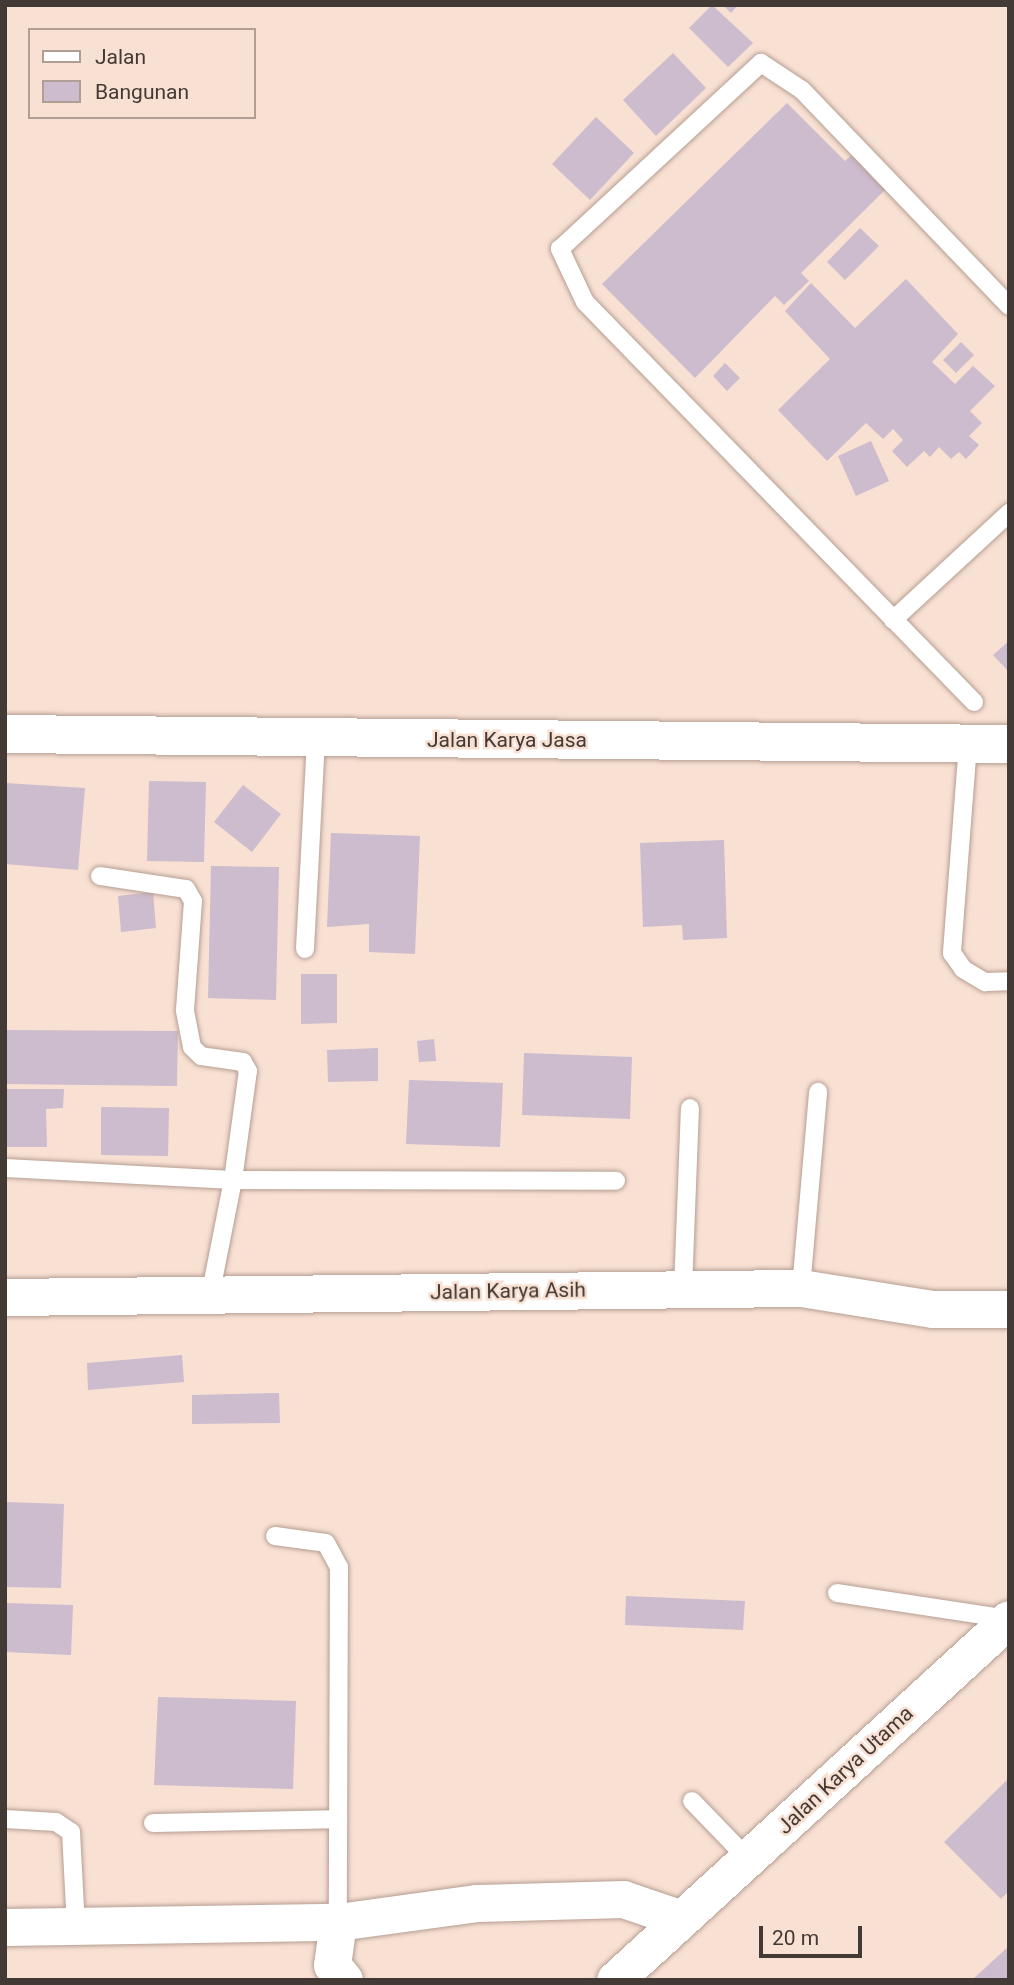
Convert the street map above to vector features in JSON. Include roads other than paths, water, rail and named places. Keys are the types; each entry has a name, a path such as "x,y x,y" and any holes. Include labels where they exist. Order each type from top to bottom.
{"street":[{"name":"Jalan Karya Jasa","path":"5,734 1009,744"},
{"name":"Jalan Karya Asih","path":"5,1297 801,1288 932,1309 1009,1309"},
{"name":"Jalan Karya Utama","path":"615,1980 679,1918 749,1860 1009,1619"},
{"path":"5,1927 338,1922 477,1903 623,1899 679,1918"},
{"path":"334,1975 338,1922"}],"lane":[{"path":"974,702 585,302 560,255 562,244 761,63 802,90 1009,306"},
{"path":"893,620 1009,513"},
{"path":"305,948 316,738"},
{"path":"968,744 952,953 963,969 985,982 1009,981"},
{"path":"100,876 186,888 193,901 185,1010 192,1047 201,1056 243,1062 248,1071 233,1180 209,1296"},
{"path":"801,1288 818,1092"},
{"path":"683,1289 690,1108"},
{"path":"5,1168 233,1180 616,1181"},
{"path":"275,1536 326,1543 339,1567 338,1922"},
{"path":"838,1592 1009,1619"},
{"path":"692,1801 749,1860"},
{"path":"5,1819 56,1822 71,1832 76,1927"},
{"path":"153,1823 337,1819"}]}
